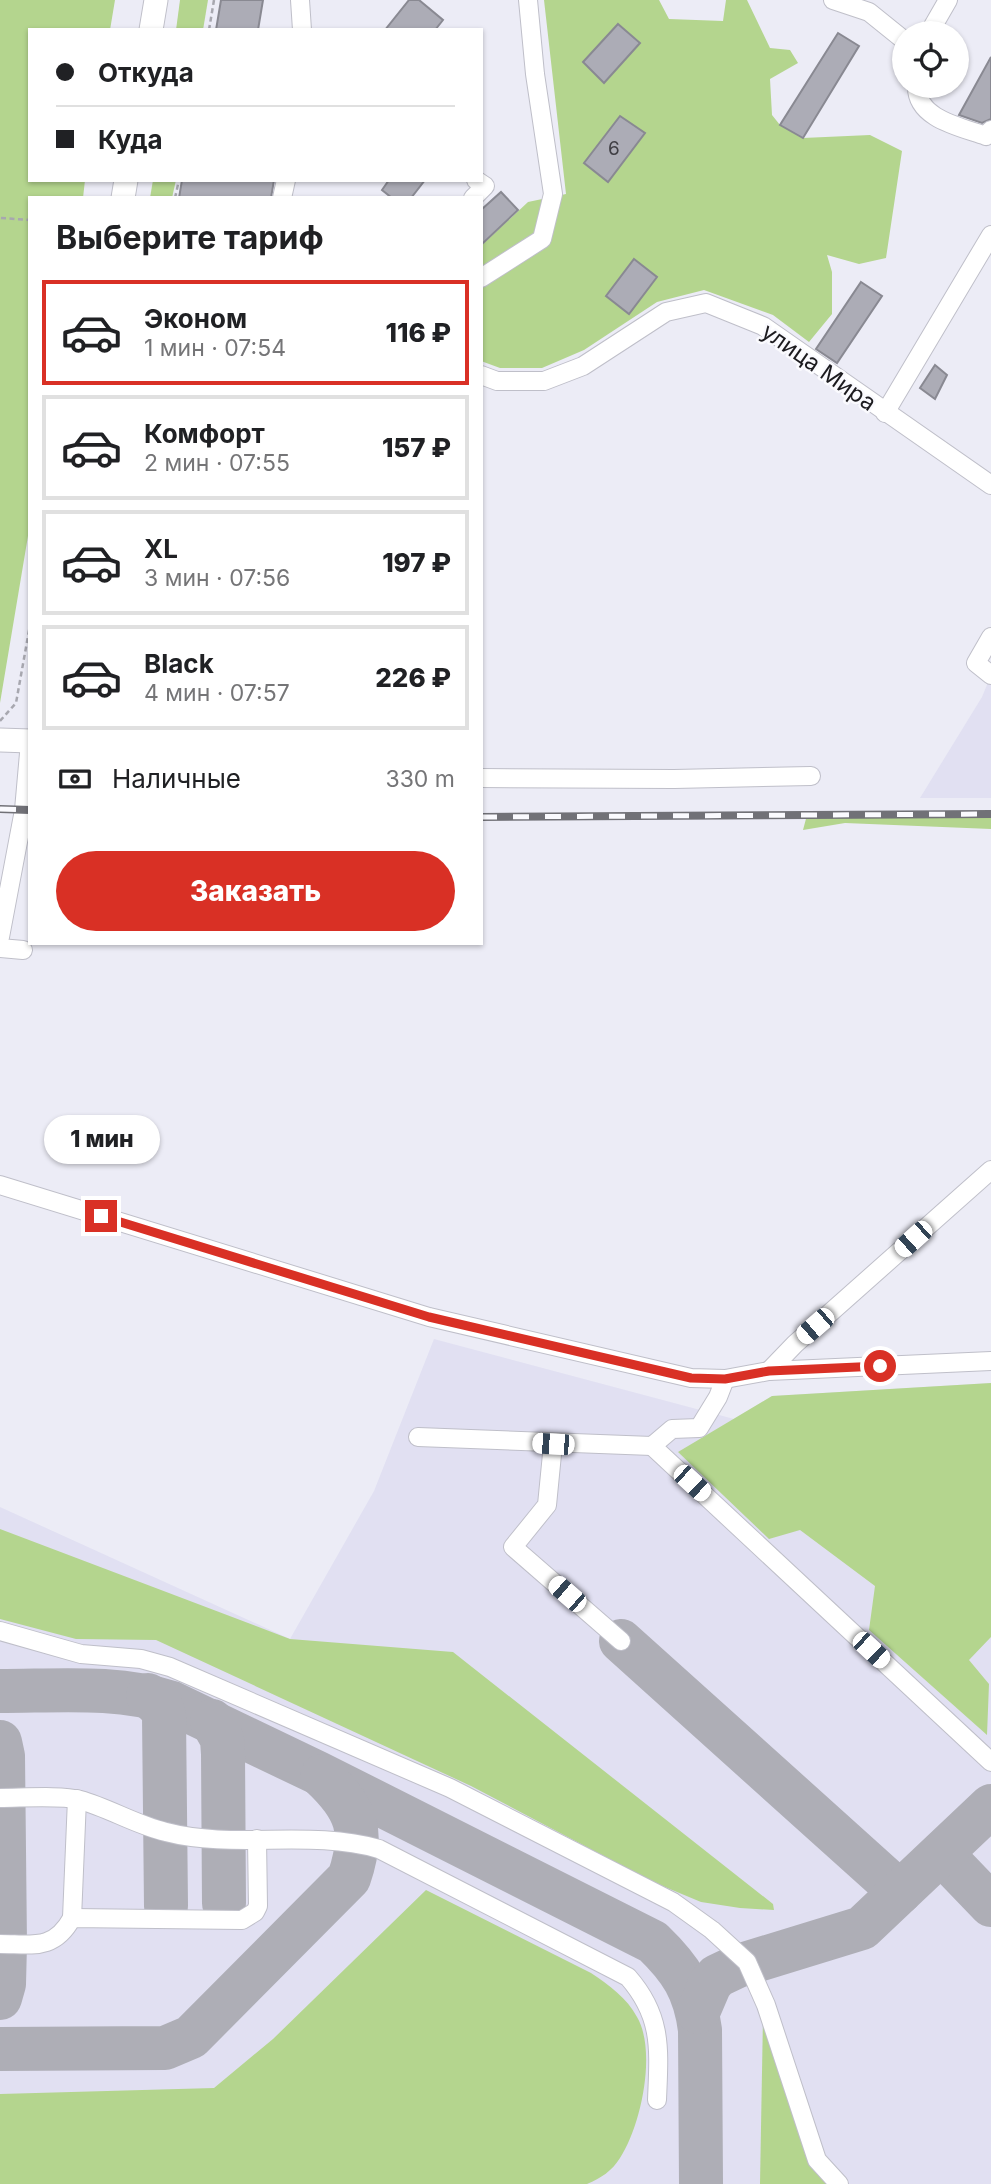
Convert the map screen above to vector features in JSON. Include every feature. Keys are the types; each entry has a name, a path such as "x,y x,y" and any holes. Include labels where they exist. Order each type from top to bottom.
{"main road":[{"path":"151,28 156,0"},
{"path":"0,740 28,742"}],"street":[{"path":"300,0 302,28"},
{"path":"483,277 542,239 553,194 535,74 528,0"},
{"path":"833,0 869,12 892,31"},
{"path":"936,21 948,0"},
{"path":"919,98 934,117 986,136 991,130"},
{"path":"475,196 485,186 479,182"},
{"path":"885,413 991,235"},
{"name":"улица Мира","path":"483,377 497,381 544,381 583,366 666,312 706,303 763,326 991,485"},
{"path":"991,637 976,663 991,675"},
{"path":"0,937 8,860 24,810 28,765"},
{"path":"483,778 674,779 811,776"},
{"path":"0,948 23,950"},
{"path":"769,1371 795,1344 991,1170"},
{"path":"0,1185 429,1317 691,1378 725,1379 769,1371 991,1361"},
{"path":"652,1446 671,1429 699,1428 718,1397 725,1379"},
{"path":"418,1437 652,1446 991,1762"},
{"path":"553,1444 547,1505 513,1547 621,1641"},
{"path":"0,1632 80,1654 141,1659 170,1667 450,1788 673,1902 712,1930 747,1962 766,2005 817,2160 839,2184"},
{"path":"0,1798 77,1799 165,1832 222,1839 291,1838 357,1843 379,1849 628,1977 643,1994 652,2011 657,2036 657,2101"},
{"path":"0,1944 32,1945 50,1942 66,1930 72,1918 77,1799"},
{"path":"72,1918 248,1918 258,1906 257,1839"}],"path":[{"path":"209,28 214,0"},
{"path":"1,218 28,220"},
{"path":"0,721 16,703 28,636"}],"shaded area":[{"path":"991,675 991,798 920,798 982,697"},
{"path":"434,1339 734,1419 772,1396 991,1383 991,2184 0,2184 0,1507 290,1639 374,1491"}],"green space":[{"path":"0,0 115,0 110,28 28,28 28,182 85,182 83,196 28,196 28,536 0,703"},
{"path":"180,0 208,0 203,28 176,28"},
{"path":"544,0 659,0 669,19 723,21 726,0 747,0 770,48 790,50 798,63 770,79 772,115 780,125 803,138 870,135 902,151 886,258 859,264 827,255 832,272 832,314 809,342 773,315 704,290 657,302 584,350 542,368 500,368 483,362 483,244 528,202 566,194"},
{"path":"153,182 176,182 172,196 150,196"},
{"path":"991,814 991,829 845,823 803,830 807,815"},
{"path":"991,1383 991,1637 969,1660 989,1684 987,1735 869,1630 875,1586 800,1530 769,1539 678,1452 772,1396"},
{"path":"0,1529 290,1639 453,1652 773,1904 774,1910 701,1902 653,1882 471,1786 156,1640 76,1639 0,1619"},
{"path":"426,1890 591,1973 617,1992 633,2010 643,2032 646,2049 644,2088 628,2144 617,2163 606,2174 587,2184 0,2184 0,2094 214,2088 273,2039"},
{"path":"763,2016 833,2184 760,2184"}],"building":[{"path":"221,0 263,0 258,28 216,28"},
{"path":"409,0 419,0 443,20 437,28 387,28"},
{"path":"618,24 640,43 604,83 583,62"},
{"path":"838,33 859,46 803,138 780,125"},
{"path":"991,57 991,119 982,123 959,115"},
{"path":"620,116 645,133 608,182 584,163"},
{"path":"182,182 274,182 271,196 179,196"},
{"path":"388,182 423,182 413,196 390,196 382,190"},
{"path":"501,192 518,210 483,243 483,208"},
{"path":"634,259 657,277 629,314 606,296"},
{"path":"861,282 882,296 837,363 816,349"},
{"path":"935,365 947,375 935,399 920,388"}],"taxiway":[{"path":"621,1641 900,1892"},
{"path":"0,1691 108,1691 172,1703 318,1773 653,1942 679,1971 698,2016 701,2184"},
{"path":"148,1695 162,1709 164,1716 166,1906"},
{"path":"212,1721 222,1739 223,1754 224,1903"},
{"path":"0,1742 3,1756 5,1944 4,1984 0,1998"},
{"path":"0,2049 165,2048 191,2037 349,1878 356,1847 355,1822 343,1799 322,1776"},
{"path":"698,2012 710,1984 717,1976 738,1966 862,1928 991,1806"},
{"path":"942,1854 991,1905"}],"railway":[{"path":"0,809 28,810"},
{"path":"483,817 991,814"}],"route":[{"path":"101,1216 429,1317 691,1378 725,1379 769,1371 880,1366"}]}
